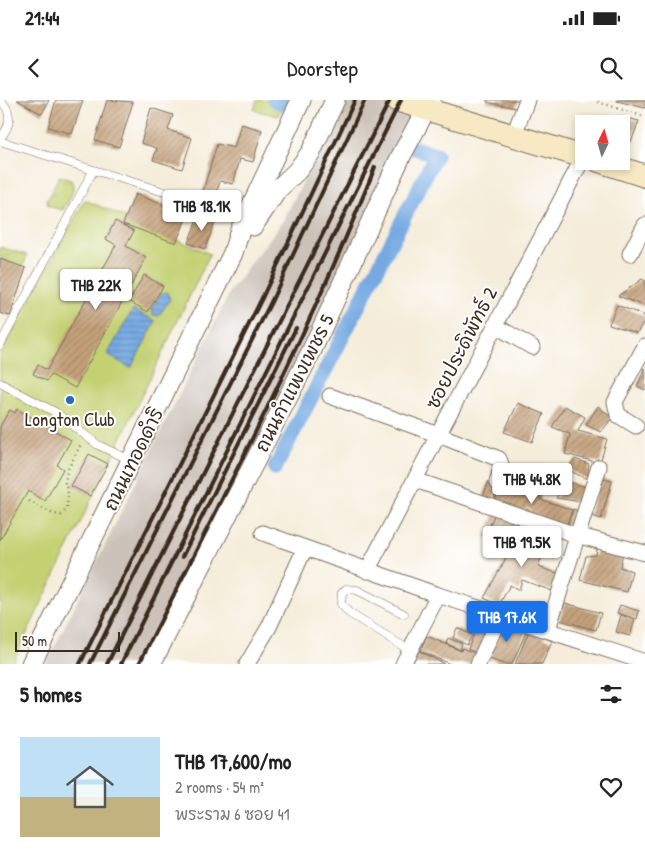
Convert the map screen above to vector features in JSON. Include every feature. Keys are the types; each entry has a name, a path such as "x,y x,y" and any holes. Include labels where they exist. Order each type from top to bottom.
{"main road":[{"path":"396,100 429,105 514,137 575,154"},
{"path":"627,170 645,176"}],"street":[{"name":"ถนนเทอดดำริ","path":"31,664 233,253 240,230 301,100"},
{"name":"ถนนเทอดดำริ","path":"233,253 249,234 273,196 297,171 311,152 335,100"},
{"path":"514,137 527,100"},
{"name":"ถนนกำแพงเพชร 5","path":"151,664 311,352 400,158 429,105"},
{"name":"ซอยประดิพัทธ์ 2","path":"371,565 577,170"},
{"path":"630,254 645,225"},
{"path":"496,326 532,347"},
{"path":"636,426 618,414 615,402 645,346"},
{"path":"330,396 439,434 499,459 502,466 497,482"},
{"path":"548,629 576,534 599,467"},
{"path":"415,480 576,534 645,553"},
{"path":"263,533 305,548 371,565 438,595 548,629 645,662"},
{"path":"248,664 269,627 305,548"},
{"path":"403,664 438,595"},
{"path":"478,664 501,614"}],"lane":[{"path":"0,100 8,112 10,120 6,132 0,139 219,210"},
{"path":"0,345 2,336 93,170"},
{"path":"0,383 55,412 98,445 132,461"},
{"path":"404,614 357,590 346,590 342,593 341,604 349,613 409,650"}],"path":[{"path":"598,102 645,117"},
{"path":"29,501 53,514 61,515 67,509 67,471 86,436"}],"shaded area":[{"path":"345,100 421,100 411,130 147,664 46,664 230,292 283,221"}],"green space":[{"path":"257,100 284,100 278,116 254,110"},
{"path":"59,176 71,180 73,184 71,195 63,210 48,206 47,201"},
{"name":"Longton Club","path":"85,200 210,254 12,664 0,664 0,353"},
{"path":"0,247 27,255 23,267 0,259"}],"water":[{"path":"167,292 170,299 159,316 153,315 152,310 161,293"},
{"path":"133,309 156,321 131,368 107,355"}],"building":[{"path":"17,100 49,100 42,114"},
{"path":"56,100 83,100 72,134 48,127"},
{"path":"107,100 133,102 119,147 95,140"},
{"path":"487,100 519,100 516,108 487,102"},
{"path":"645,100 645,108 617,101"},
{"path":"151,108 173,115 168,130 192,138 182,169 153,160 157,148 141,143"},
{"path":"630,119 639,121 630,141"},
{"path":"241,124 262,130 253,162 240,159 233,184 220,181 216,195 203,191 217,144 234,148"},
{"path":"135,194 188,214 176,243 123,224"},
{"path":"199,215 215,221 205,249 188,243"},
{"path":"115,221 134,231 126,246 146,258 75,388 51,375 47,381 33,374 38,365 47,370 116,245 106,239"},
{"path":"0,259 26,268 10,316 0,313"},
{"path":"144,275 163,286 148,312 129,301"},
{"path":"642,279 645,281 645,306 618,296"},
{"path":"617,305 645,316 645,320 637,333 609,324"},
{"path":"645,368 645,390 637,386"},
{"path":"518,403 544,414 532,442 504,432"},
{"path":"565,406 585,417 578,431 607,439 600,463 565,454 570,434 552,427"},
{"path":"598,406 612,418 601,432 586,425"},
{"path":"17,409 71,440 57,465 63,469 45,501 28,491 0,540 0,426 10,410 15,413"},
{"path":"89,454 108,464 90,496 71,486"},
{"path":"575,459 589,464 587,479 566,469"},
{"path":"600,478 612,481 601,519 589,515"},
{"path":"489,481 499,485 492,503 482,499"},
{"path":"501,482 542,493 540,499 572,510 565,529 528,515 530,510 527,508 525,514 494,503"},
{"path":"569,482 586,487 582,502 556,498"},
{"path":"573,509 581,512 575,532 566,529"},
{"path":"495,513 520,523 511,547 485,537"},
{"path":"522,529 547,541 538,567 560,574 552,591 522,580 519,590 510,585 499,605 484,598"},
{"path":"598,545 623,552 620,567 632,571 627,592 580,580 586,556 596,555"},
{"path":"565,603 601,613 596,630 559,620"},
{"path":"620,605 639,611 637,619 617,613"},
{"path":"478,611 494,618 478,653 468,649 474,634 469,632"},
{"path":"621,615 635,620 630,636 616,632"},
{"path":"504,620 527,630 512,664 503,664 488,658"},
{"path":"457,628 472,635 467,645 453,638"},
{"path":"529,631 552,641 542,664 515,664"},
{"path":"427,636 461,651 462,648 479,655 475,664 450,664 420,651"},
{"path":"448,638 462,644 460,650 446,643"},
{"path":"419,651 444,664 412,664"}],"waterway":[{"path":"275,100 285,104"},
{"path":"275,468 436,155 415,148"}],"railway":[{"path":"80,664 263,296 355,100"},
{"path":"90,664 272,300 365,100"},
{"path":"107,664 390,100"},
{"path":"121,664 401,100"},
{"path":"139,664 292,356 349,231 375,167"},
{"path":"182,557 296,328"}],"place":[{"name":"Longton Club","path":"70,400"}]}
